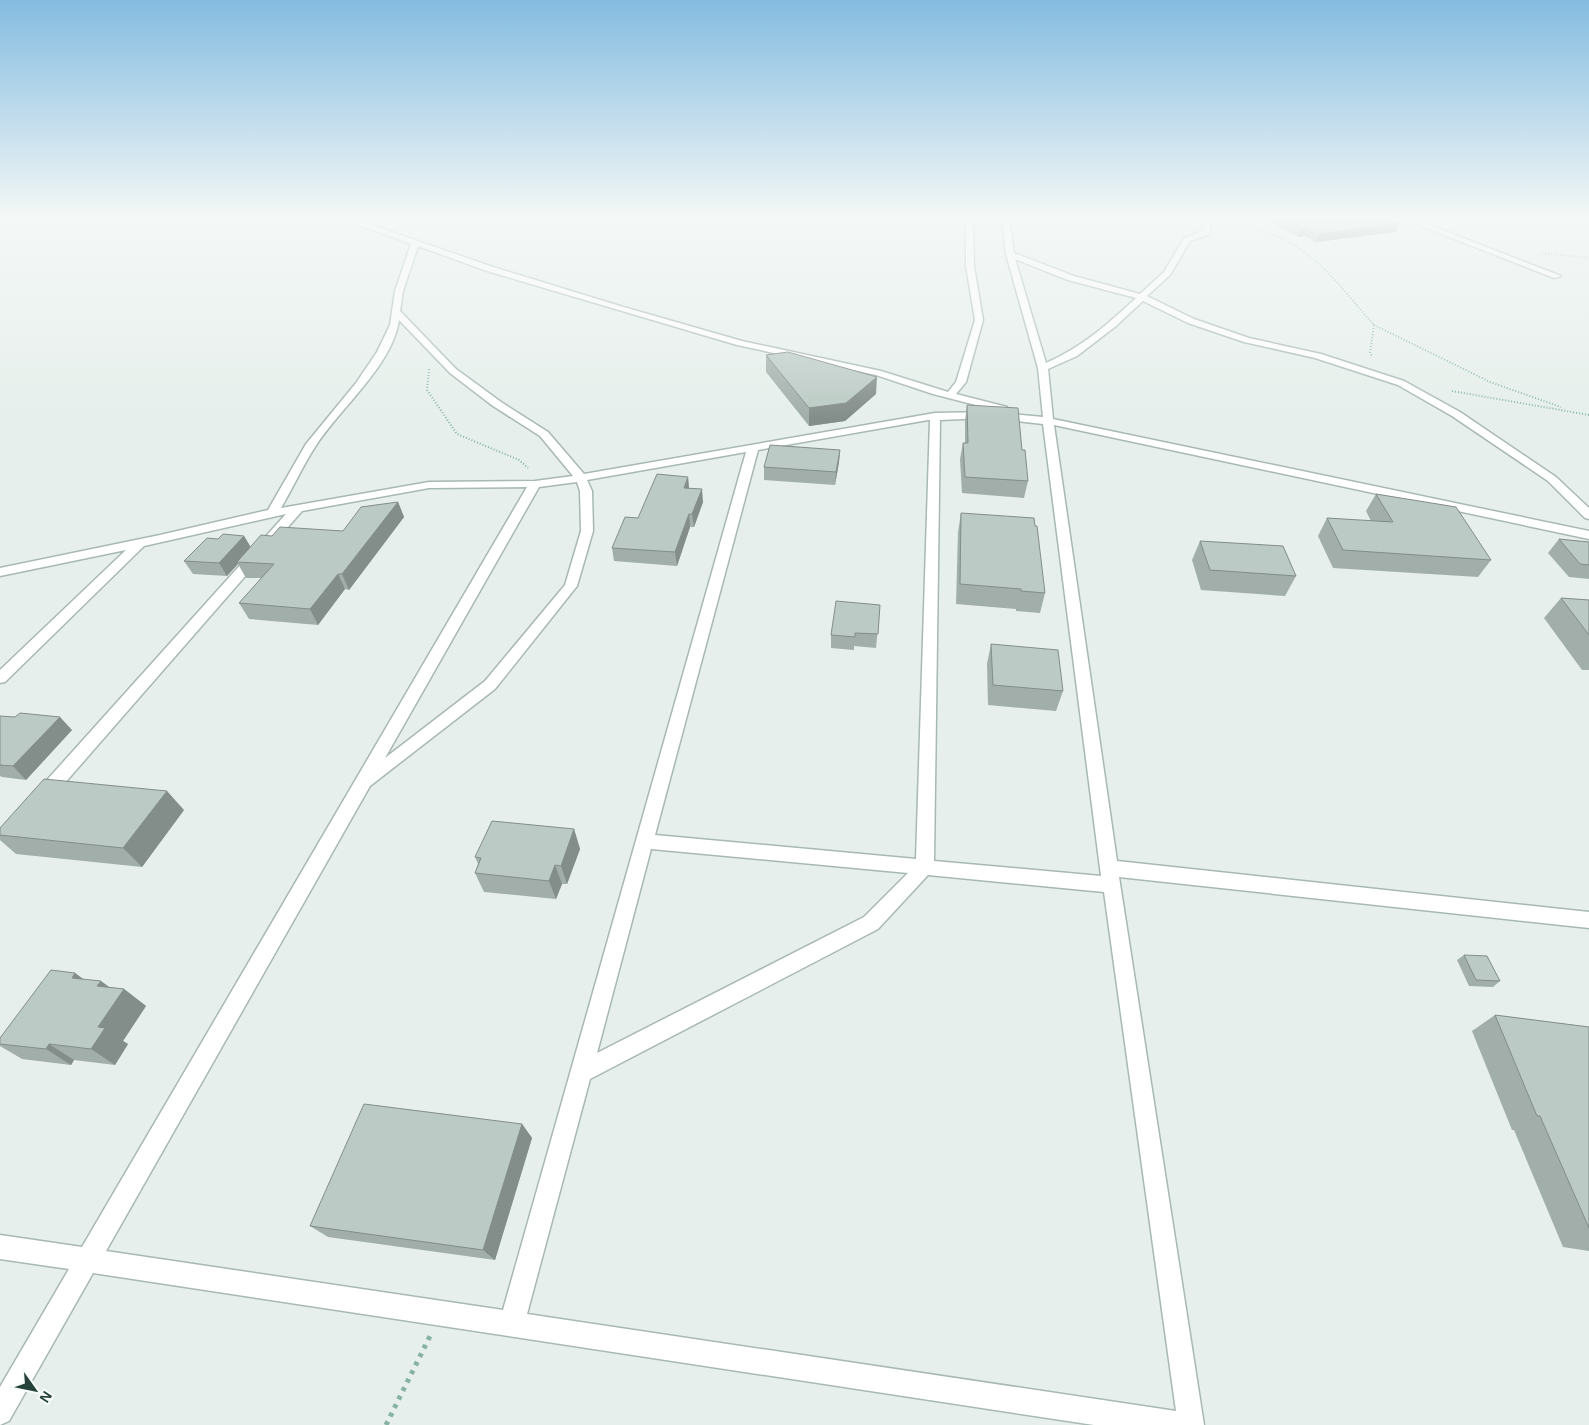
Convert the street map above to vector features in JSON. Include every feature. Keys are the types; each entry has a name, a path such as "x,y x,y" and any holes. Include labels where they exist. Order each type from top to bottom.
{"street":[{"path":"272,513 316,438 372,368 389,337 397,313 401,286"},
{"path":"546,286 740,343 878,372 950,396 1048,420 1589,535"},
{"path":"950,396 961,382 979,320 973,286"},
{"path":"1019,286 1043,368 1048,420 1110,877 1191,1425"},
{"path":"1099,286 1142,297 1191,322 1247,340 1318,356 1401,383 1456,414 1552,479 1589,515"},
{"path":"1043,368 1074,354 1113,324 1154,286"},
{"path":"361,785 490,685 571,586 587,531 586,491 581,478 544,434 497,404 453,371 397,313"},
{"path":"0,572 272,513 429,485 539,483 581,478 935,416 989,415 1048,420"},
{"path":"583,1071 871,922 925,867 935,416"},
{"path":"512,1324 753,447"},
{"path":"0,1412 361,785 539,483"},
{"path":"33,807 298,508"},
{"path":"0,678 140,543"},
{"path":"646,841 925,867 1110,877 1589,920"},
{"path":"0,1247 1181,1425"}],"path":[{"path":"1339,286 1374,325 1490,382 1569,410"},
{"path":"1374,325 1370,353 1401,383"},
{"path":"430,349 427,390 456,434 519,460 539,483"},
{"path":"1448,390 1589,415"},
{"path":"386,1425 442,1314"}],"building":[{"path":"788,352 877,377 846,403 809,408 766,355"},
{"path":"967,405 1018,408 1022,450 1025,450 1028,481 965,477 963,443 968,443"},
{"path":"770,445 840,450 836,472 764,467"},
{"path":"657,474 688,477 684,488 702,489 692,514 689,514 675,552 612,548 625,517 638,518"},
{"path":"1376,494 1456,507 1491,560 1343,550 1327,518 1393,522"},
{"path":"398,502 342,574 338,574 310,609 239,603 274,564 237,562 261,535 272,536 280,527 343,531 361,507"},
{"path":"961,513 1034,518 1035,526 1037,526 1045,593 960,584"},
{"path":"223,534 244,536 219,563 184,561 207,538 218,539"},
{"path":"1559,539 1589,542 1589,565 1580,564"},
{"path":"1200,541 1283,546 1296,576 1210,570"},
{"path":"1561,598 1589,600 1589,635"},
{"path":"836,601 880,605 878,634 855,633 855,637 831,635"},
{"path":"991,644 1058,650 1063,691 993,685"},
{"path":"20,713 60,717 13,766 0,765 0,716 15,717"},
{"path":"44,779 167,791 123,848 0,835 0,828"},
{"path":"492,821 574,829 561,866 555,865 549,881 475,873 481,858 475,857"},
{"path":"1464,955 1487,956 1500,981 1476,980"},
{"path":"51,970 75,973 72,978 101,981 97,986 124,989 98,1027 105,1028 91,1049 49,1044 46,1049 0,1044 0,1038"},
{"path":"1495,1015 1589,1027 1589,1228 1540,1116 1537,1116"},
{"path":"364,1104 522,1124 483,1250 310,1226"}]}
